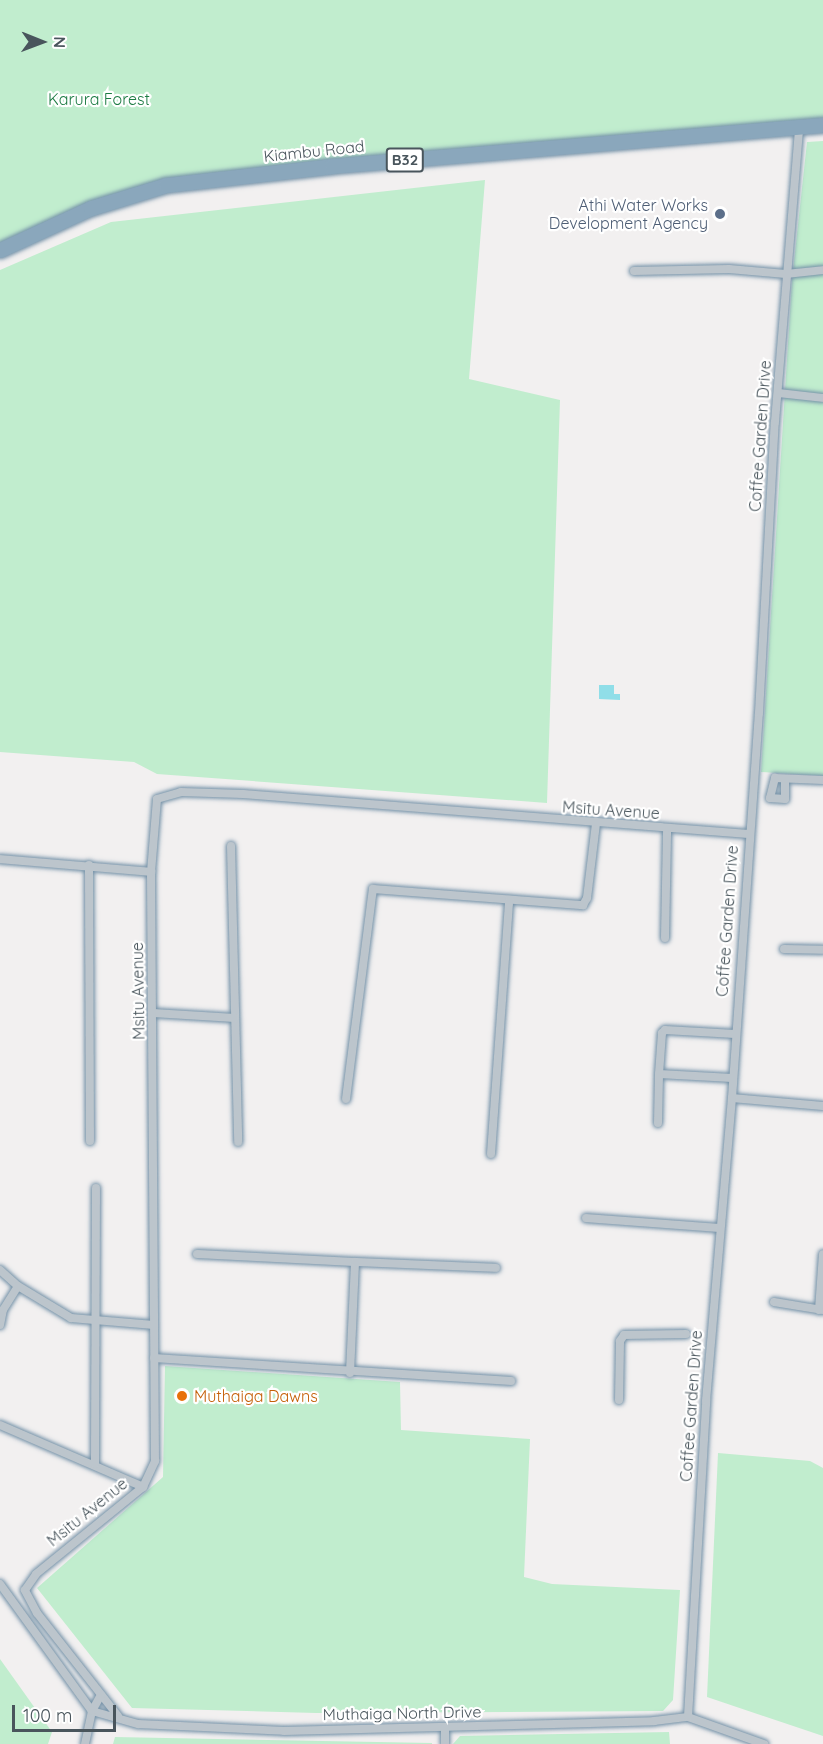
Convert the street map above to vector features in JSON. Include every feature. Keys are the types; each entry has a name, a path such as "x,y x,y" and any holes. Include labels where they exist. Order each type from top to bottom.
{"highway":[{"name":"Kiambu Road","path":"0,250 91,208 166,185 332,166 823,125"}],"street":[{"name":"Coffee Garden Drive","path":"688,1717 719,1228 732,1098 786,274 799,127"},
{"path":"634,271 729,269 786,274 823,270"},
{"path":"778,393 823,398"},
{"path":"785,778 823,780"},
{"name":"Msitu Avenue","path":"101,1695 37,1612 26,1588 36,1574 143,1487 154,1461 151,872 155,802 168,794 243,794 596,824 748,834"},
{"path":"346,1099 373,889 584,904 596,824"},
{"path":"665,938 667,829"},
{"path":"231,846 238,1142"},
{"path":"0,859 151,872"},
{"path":"89,865 90,1141"},
{"path":"491,1154 509,900"},
{"path":"783,949 823,950"},
{"path":"153,1013 235,1018"},
{"path":"658,1123 662,1033 666,1030 735,1034"},
{"path":"659,1074 732,1078"},
{"path":"732,1098 823,1106"},
{"path":"95,1464 96,1188"},
{"path":"586,1218 719,1228"},
{"path":"196,1254 496,1268"},
{"path":"774,1302 821,1310 823,1254"},
{"path":"351,1373 355,1262"},
{"path":"0,1270 18,1286 71,1318 154,1325"},
{"path":"0,1325 3,1310 18,1286"},
{"path":"619,1400 620,1341 624,1335 686,1334"},
{"path":"154,1358 351,1373 511,1381"},
{"path":"0,1425 95,1464 143,1487"},
{"path":"0,1584 92,1711"},
{"path":"85,1744 92,1711 101,1695 118,1716"},
{"name":"Muthaiga North Drive","path":"92,1711 118,1716 138,1724 261,1730 445,1728 688,1717"},
{"path":"688,1717 764,1744"},
{"path":"445,1728 446,1744"}],"green space":[{"name":"Karura Forest","path":"0,0 823,0 823,123 181,185 0,245"},
{"path":"823,141 823,776 761,772 792,280 807,142"},
{"path":"485,180 469,379 560,400 547,803 157,774 134,762 0,752 0,270 111,222"},
{"path":"165,1366 400,1382 401,1430 530,1439 524,1577 552,1584 680,1590 673,1700 663,1711 316,1713 132,1708 37,1588 163,1477"},
{"path":"718,1453 810,1461 823,1468 823,1736 707,1697"},
{"path":"0,1659 52,1732 48,1744 0,1744"},
{"path":"669,1732 670,1744 453,1744 460,1736"},
{"path":"115,1737 432,1743 432,1744 113,1744"}],"water":[{"path":"599,685 614,685 614,694 620,694 620,700 599,699"}],"place":[{"name":"Athi Water Works Development Agency","path":"720,214"},
{"name":"Muthaiga Dawns","path":"182,1396"}]}
